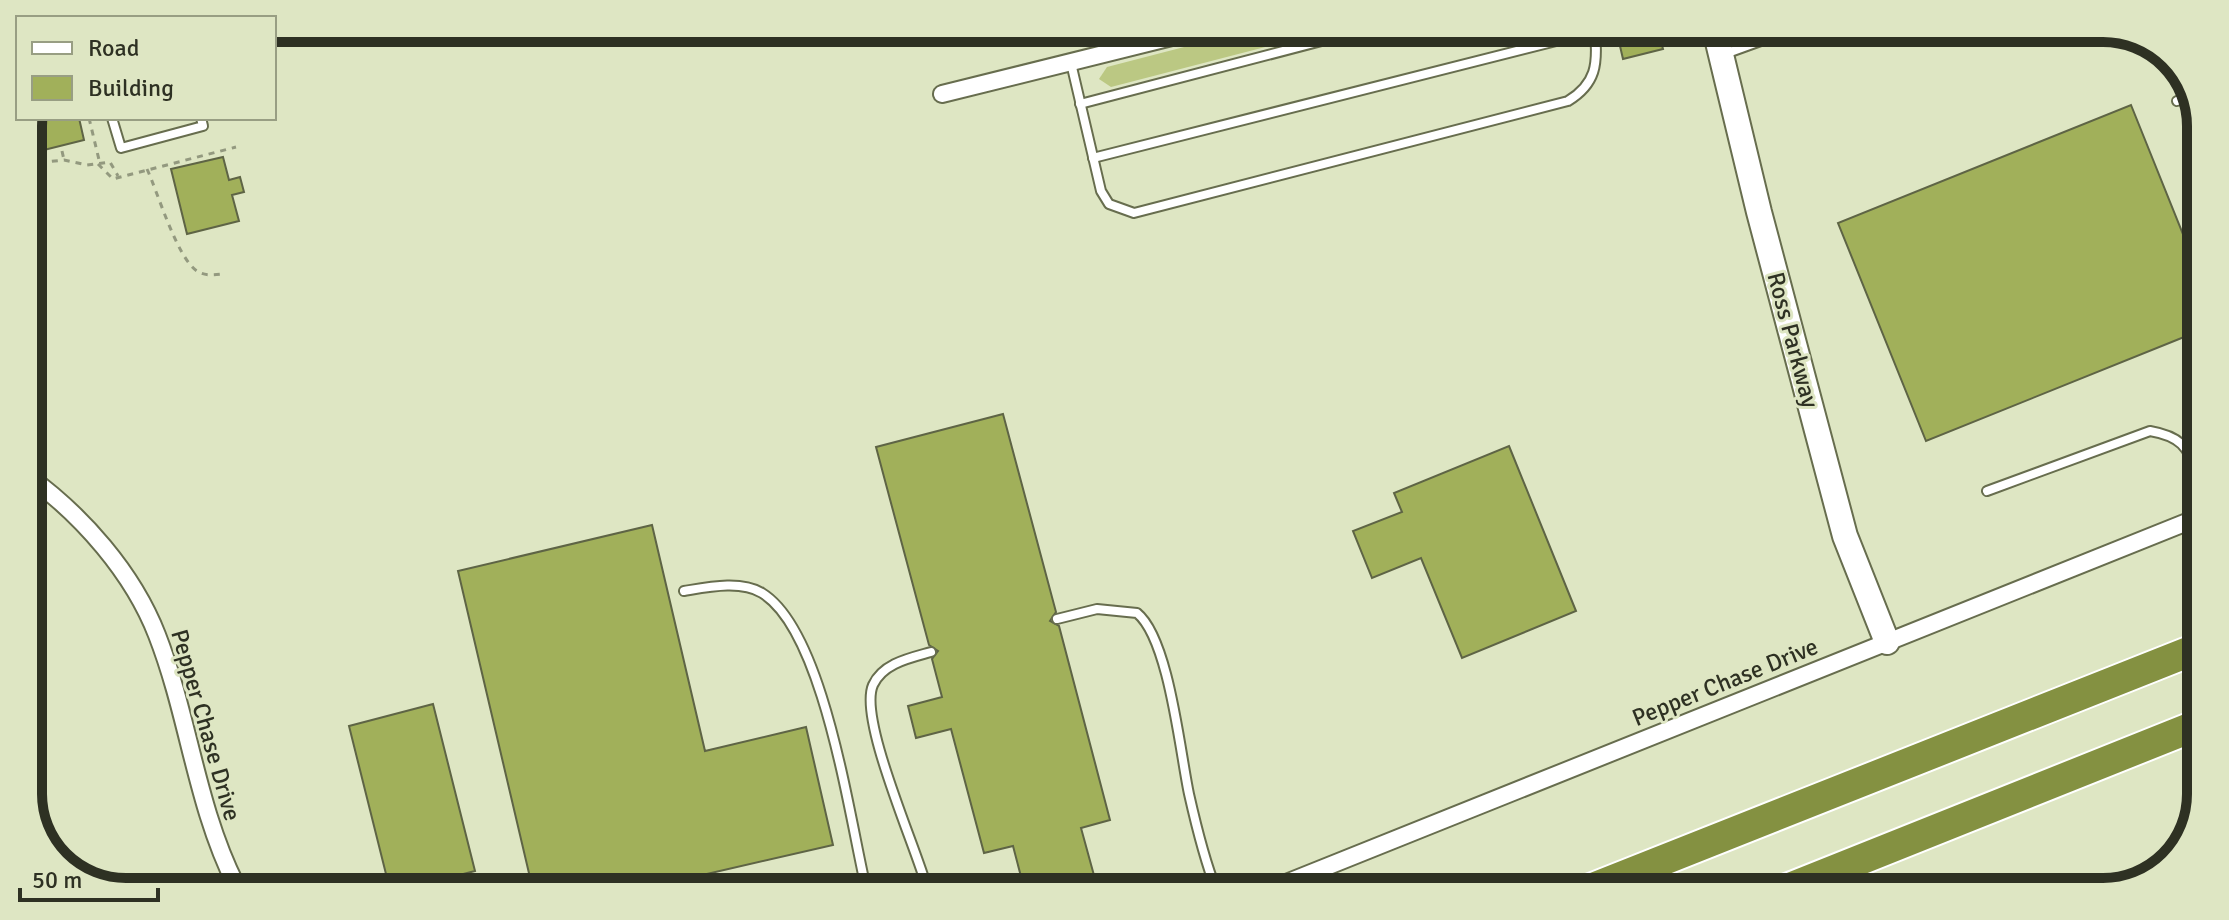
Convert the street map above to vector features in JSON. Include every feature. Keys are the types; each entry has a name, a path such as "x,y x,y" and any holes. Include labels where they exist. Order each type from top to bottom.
{"highway":[{"path":"1618,878 2187,653"},
{"path":"1815,878 2187,729"}],"street":[{"path":"942,94 1153,42"},
{"name":"Ross Parkway","path":"1719,44 1845,536 1887,642"},
{"name":"Pepper Chase Drive","path":"42,487 65,505 103,548 131,587 157,633 212,832 233,878"},
{"name":"Pepper Chase Drive","path":"1298,878 2187,522"}],"lane":[{"path":"1080,104 1318,42"},
{"path":"1093,158 1552,42"},
{"path":"1071,63 1101,191 1109,204 1122,211 1140,212 1568,101 1582,93 1594,76 1596,42"},
{"path":"2177,101 2183,99"},
{"path":"113,120 121,148 203,126 202,120"},
{"path":"1987,491 2150,431 2175,435 2187,448"},
{"path":"684,591 741,586 760,591 783,609 800,636 815,670 864,878"},
{"path":"1057,619 1113,608 1137,613 1153,634 1171,699 1189,796 1213,878"},
{"path":"924,878 879,750 871,709 872,686 884,670 931,652"}],"path":[{"path":"89,120 99,164 110,179 236,147"},
{"path":"62,151 64,160"},
{"path":"42,162 113,162 118,176"},
{"path":"147,169 184,255 199,272 222,274"}],"green space":[{"path":"1203,42 1284,42 1111,87 1099,79 1107,67"}],"building":[{"path":"1619,42 1661,42 1663,49 1623,59"},
{"path":"2131,105 2187,244 2187,336 1926,441 1838,223"},
{"path":"42,120 79,120 84,140 42,150"},
{"path":"223,157 229,180 240,177 244,192 232,195 239,221 187,234 171,169"},
{"path":"1003,414 1056,612 1050,621 1059,626 1110,820 1081,828 1095,878 1021,878 1013,846 984,853 951,729 916,738 908,706 942,697 932,659 938,651 929,645 876,447"},
{"path":"1509,446 1576,611 1462,658 1421,558 1372,578 1353,531 1402,512 1394,493"},
{"path":"652,525 705,751 806,727 833,845 698,878 530,878 458,571"},
{"path":"433,704 475,871 448,878 387,878 349,726"}]}
